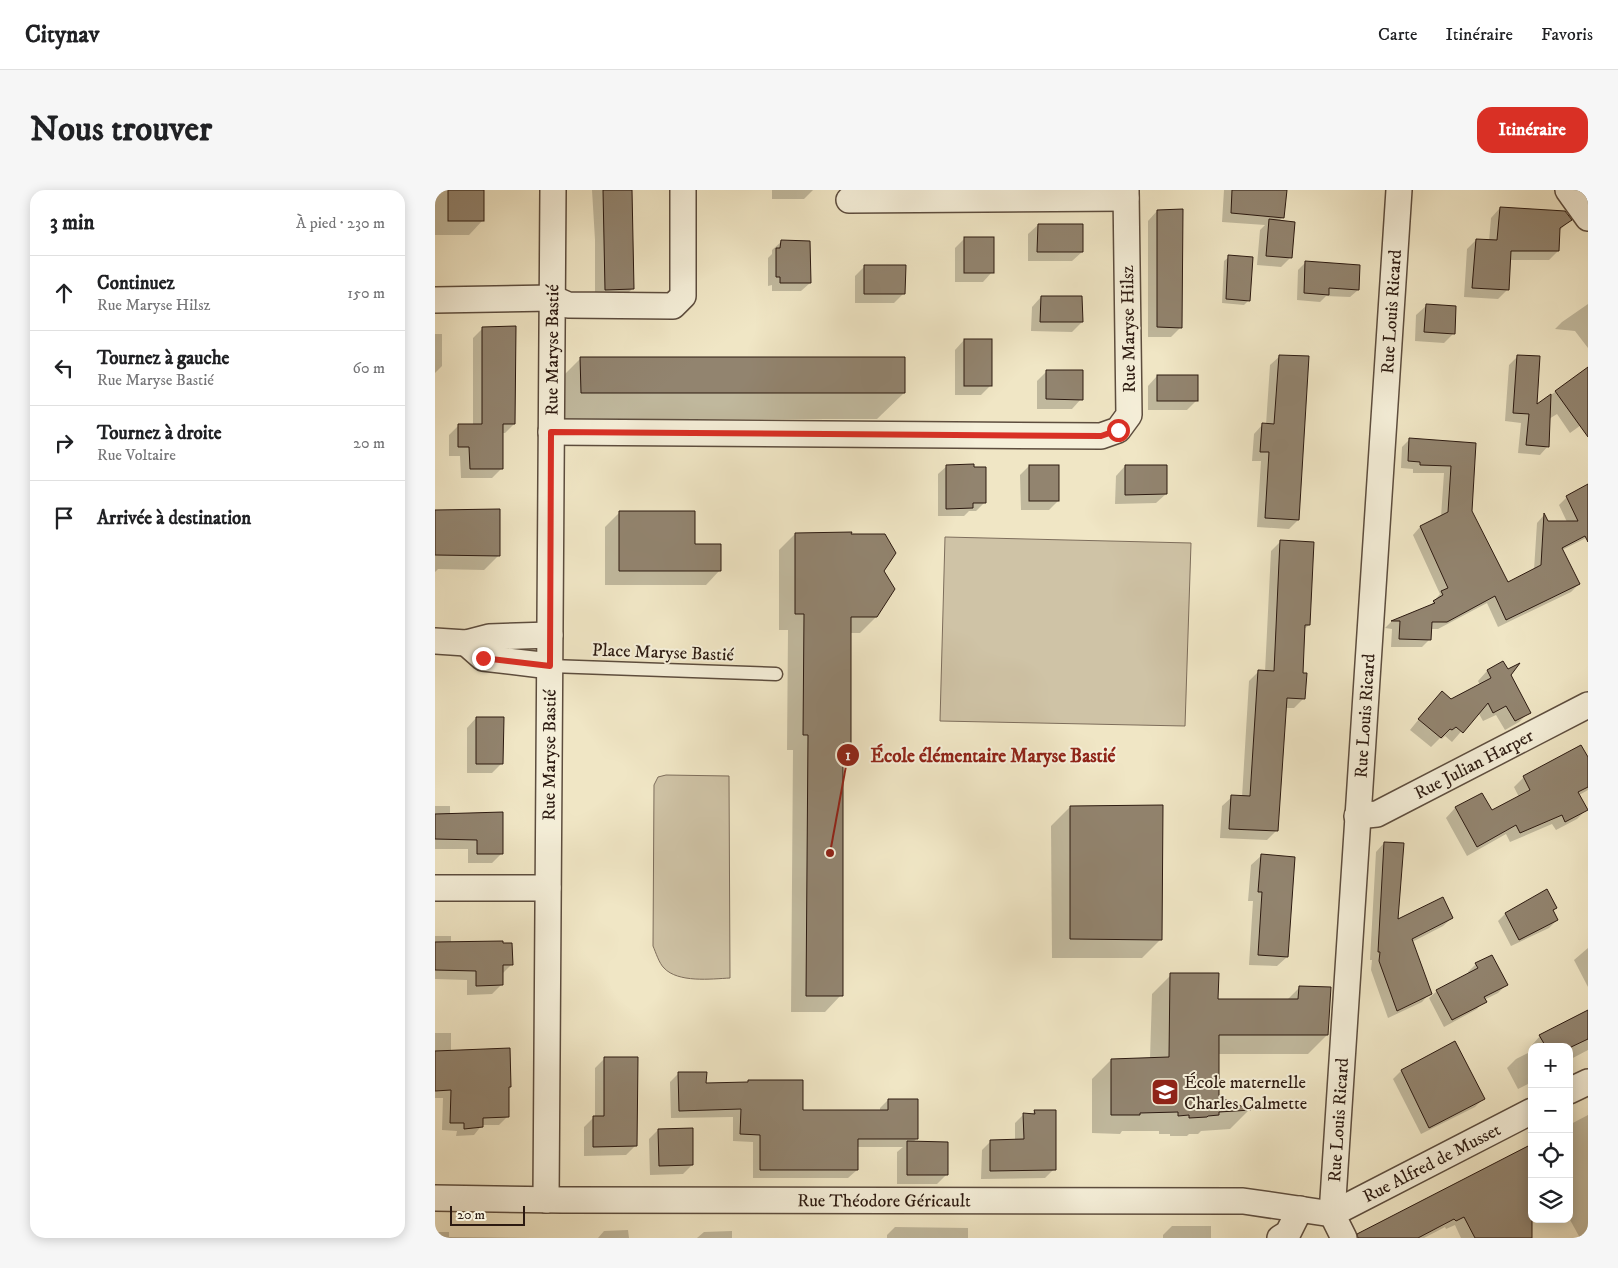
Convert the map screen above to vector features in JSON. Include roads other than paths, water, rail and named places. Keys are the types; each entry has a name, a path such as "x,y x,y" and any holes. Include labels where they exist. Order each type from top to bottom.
{"street":[{"name":"Rue Maryse Bastié","path":"546,1200 553,190"},
{"path":"435,300 552,298 568,305 673,306 683,296 683,190"},
{"name":"Rue Louis Ricard","path":"1332,1214 1399,190"},
{"path":"1568,190 1588,218"},
{"name":"Rue Maryse Hilsz","path":"551,432 1101,436 1118,430 1129,415 1126,194 849,200"},
{"path":"435,641 466,643 489,637 550,634"},
{"path":"466,643 483,658 550,666"},
{"name":"Rue Julian Harper","path":"1357,816 1377,814 1588,705"},
{"path":"435,888 548,888"},
{"path":"1573,1089 1588,1082"},
{"name":"Rue Alfred de Musset","path":"1332,1214 1528,1113"},
{"name":"Rue Théodore Géricault","path":"435,1198 1243,1202 1332,1214"},
{"path":"1279,1238 1288,1233 1300,1209"},
{"path":"1332,1214 1344,1238"}],"lane":[{"name":"Place Maryse Bastié","path":"550,666 776,674"}],"place":[{"name":"École élémentaire Maryse Bastié","path":"830,853"},
{"name":"École maternelle Charles Calmette","path":"1165,1092"}]}
